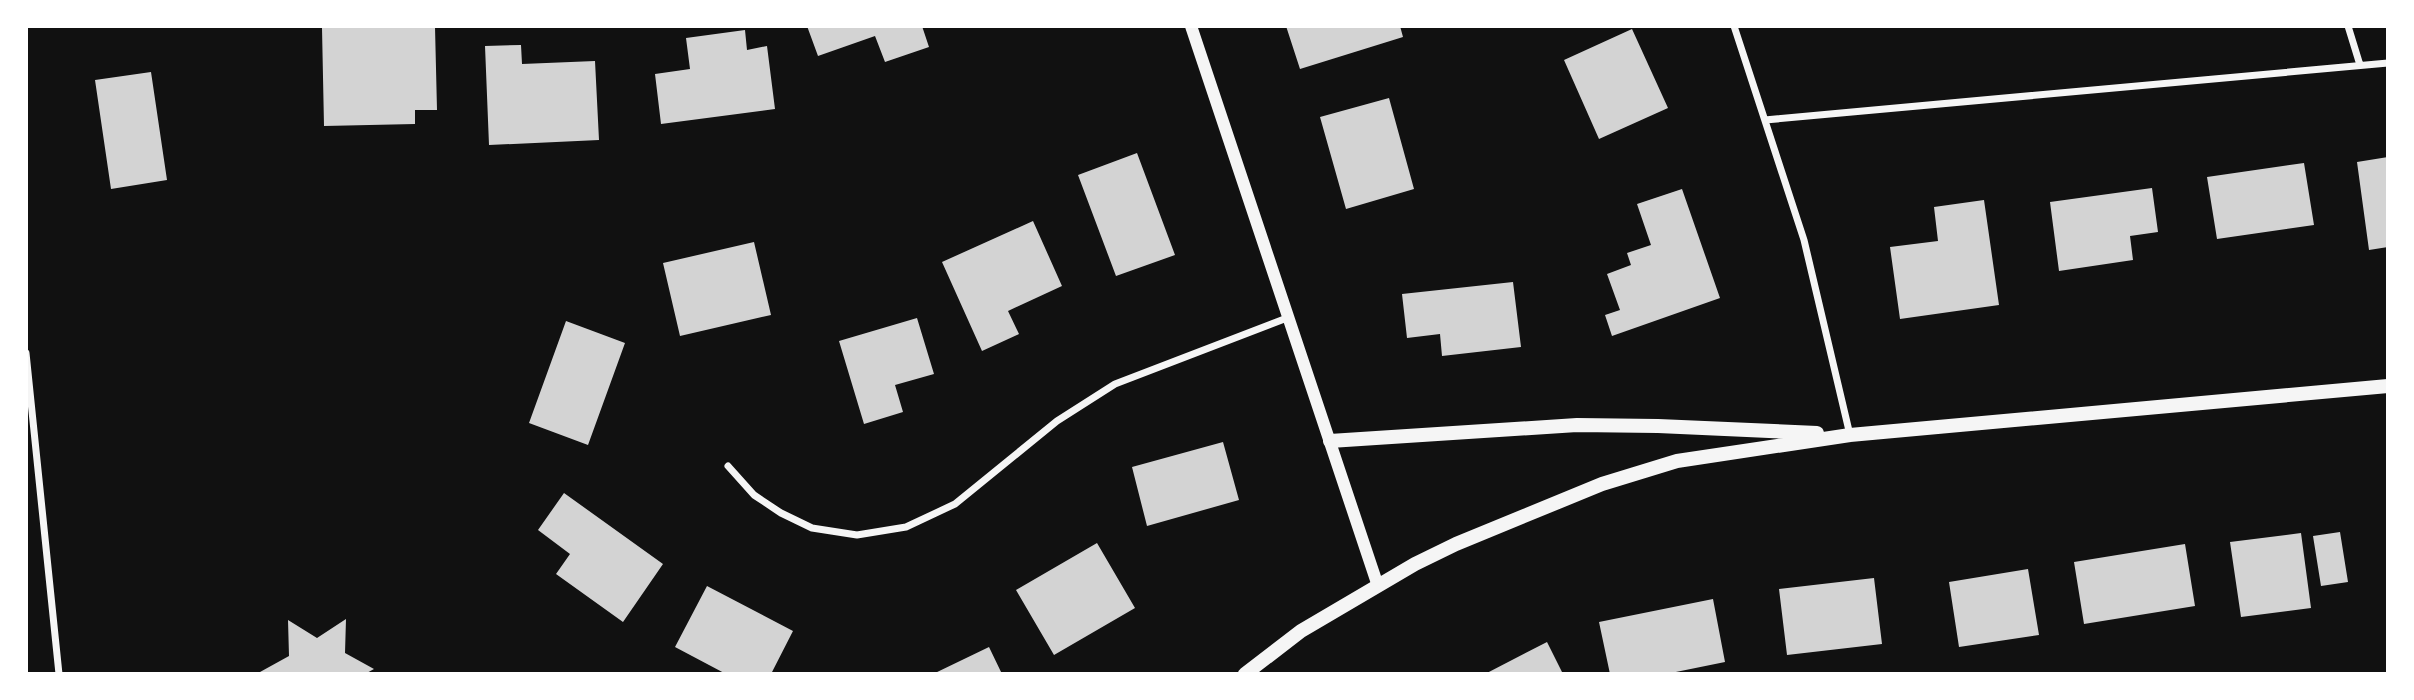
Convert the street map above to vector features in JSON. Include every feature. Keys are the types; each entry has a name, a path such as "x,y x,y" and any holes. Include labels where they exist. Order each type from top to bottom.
{"main road":[{"path":"1245,674 1301,631 1415,564 1456,544 1602,484 1677,461 1850,435 2388,386"},
{"path":"1330,441 1577,425 1850,435"}],"street":[{"path":"1191,26 1378,586"},
{"path":"1734,26 1804,240 1850,435"},
{"path":"2348,26 2360,65"},
{"path":"1765,120 2388,63"},
{"path":"728,466 754,495 781,513 812,528 857,535 906,527 954,504 1057,421 1115,384 1287,318"},
{"path":"26,353 59,674"}],"building":[{"path":"807,26 922,26 929,47 885,62 875,36 818,56"},
{"path":"1286,26 1400,26 1403,37 1300,69"},
{"path":"435,27 437,110 415,110 415,124 324,126 322,28"},
{"path":"1632,29 1668,108 1599,139 1564,60"},
{"path":"745,30 747,50 767,46 775,109 661,124 655,74 690,69 686,38"},
{"path":"521,45 522,64 595,61 599,140 489,145 485,46"},
{"path":"151,72 167,180 111,189 95,80"},
{"path":"1389,98 1414,189 1346,209 1320,117"},
{"path":"1137,153 1175,255 1116,276 1078,175"},
{"path":"2388,157 2388,247 2369,250 2357,162"},
{"path":"2304,163 2314,225 2217,239 2207,177"},
{"path":"2152,188 2158,232 2130,236 2133,260 2059,271 2050,202"},
{"path":"1682,189 1720,298 1612,336 1605,315 1620,310 1607,274 1631,265 1627,253 1651,245 1637,204"},
{"path":"1984,200 1999,305 1900,319 1890,247 1938,241 1934,207"},
{"path":"1033,221 1062,286 1008,311 1019,334 982,351 942,262"},
{"path":"754,242 771,315 680,336 663,263"},
{"path":"1513,282 1521,347 1442,356 1440,334 1407,338 1402,294"},
{"path":"917,318 934,374 895,385 903,412 864,424 839,341"},
{"path":"566,321 625,343 588,445 529,423"},
{"path":"1223,442 1239,500 1147,526 1132,467"},
{"path":"564,493 663,564 623,622 556,574 570,554 538,530"},
{"path":"2340,532 2348,582 2321,586 2313,536"},
{"path":"2301,533 2311,608 2241,617 2230,542"},
{"path":"1097,543 1135,608 1054,655 1016,590"},
{"path":"2185,544 2195,606 2084,624 2074,562"},
{"path":"2028,569 2039,635 1959,647 1949,582"},
{"path":"1874,578 1882,644 1787,655 1779,589"},
{"path":"707,586 793,631 771,674 726,674 675,647"},
{"path":"1713,599 1725,662 1666,674 1610,674 1599,622"},
{"path":"346,619 345,653 374,669 365,674 260,672 289,656 288,620 317,638"},
{"path":"1547,642 1563,674 1485,674"},
{"path":"989,647 1002,674 933,674"}]}
